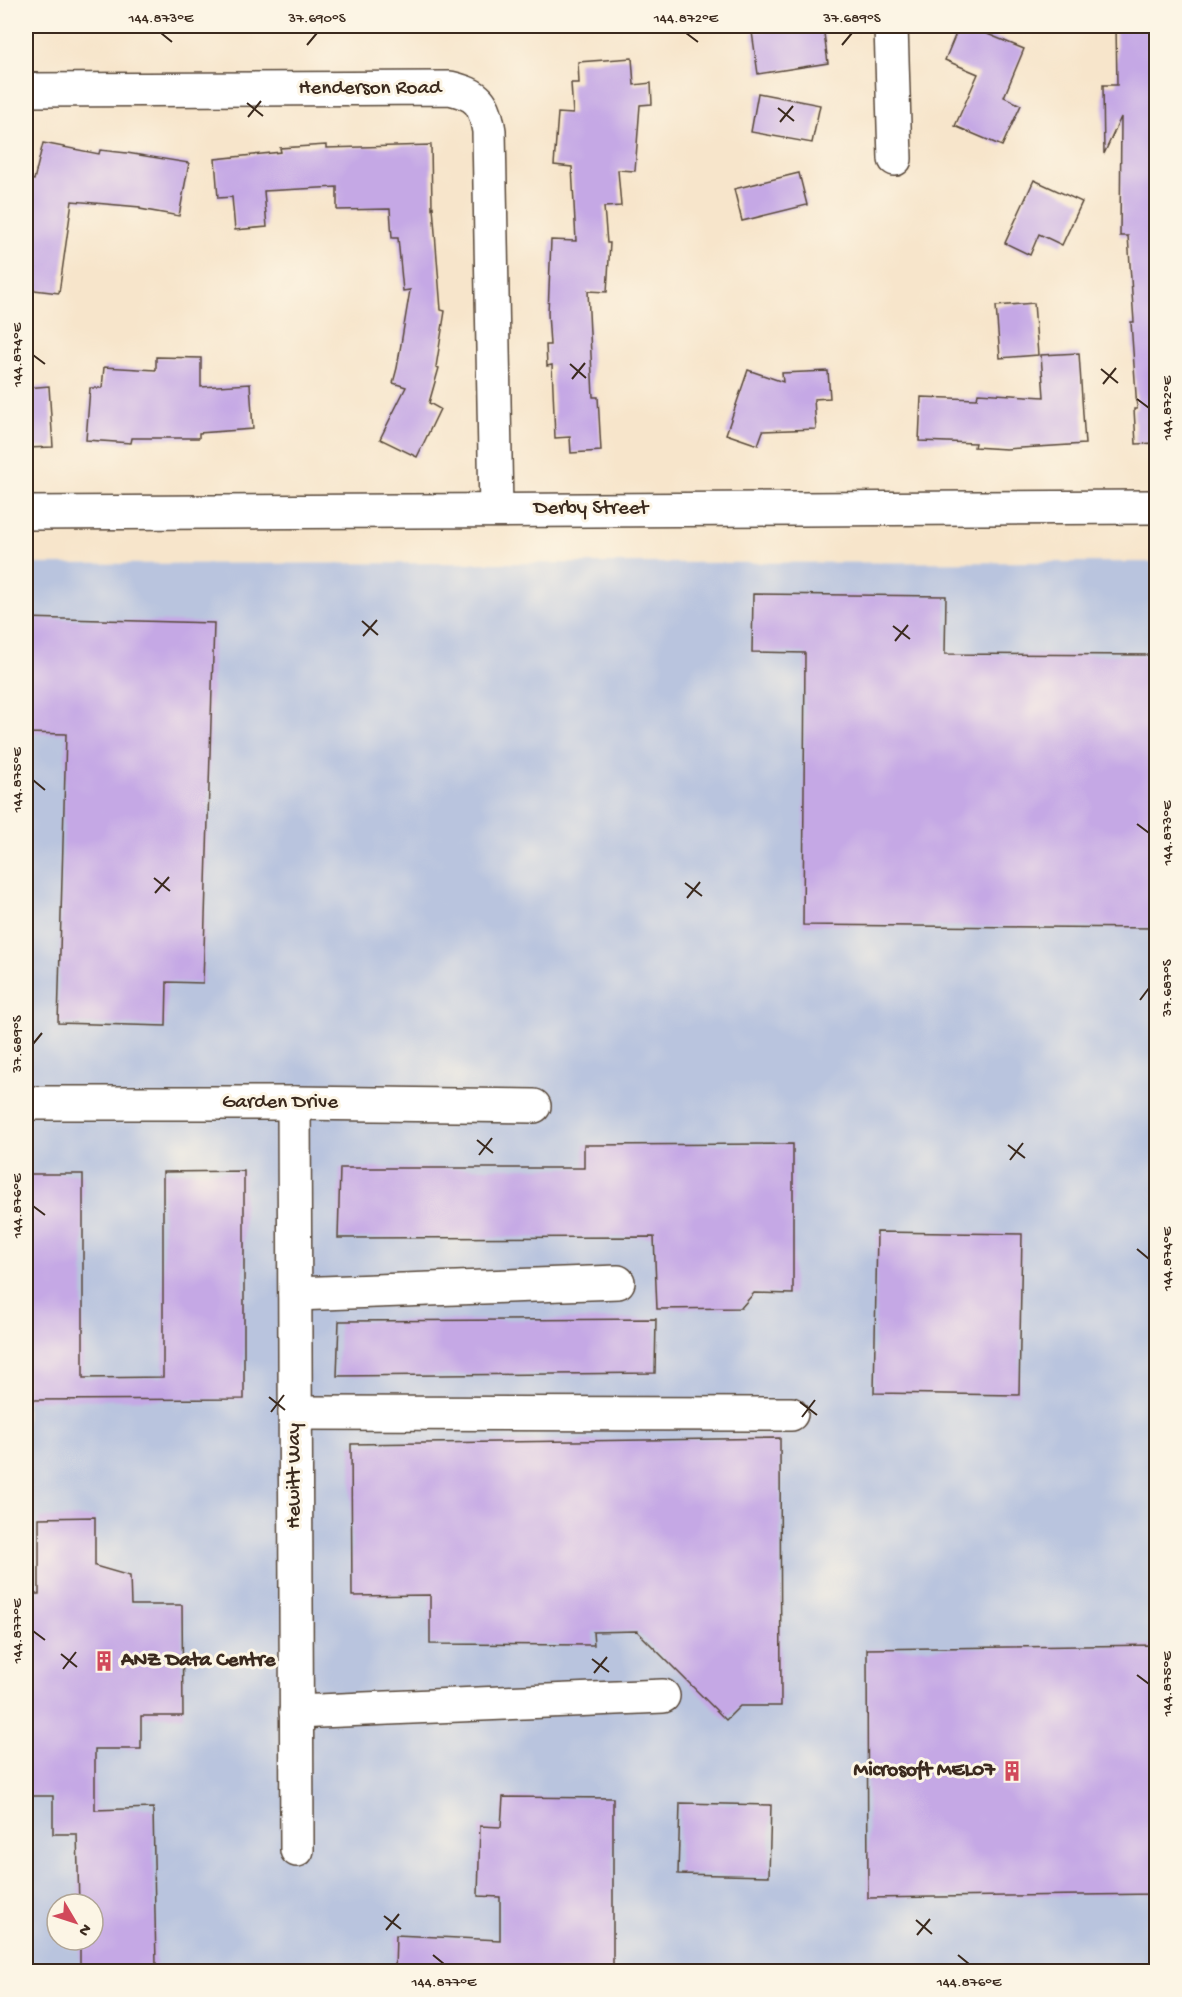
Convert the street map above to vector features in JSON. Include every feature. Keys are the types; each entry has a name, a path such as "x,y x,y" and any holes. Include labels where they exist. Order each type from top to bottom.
{"street":[{"path":"891,26 895,159"},
{"name":"Henderson Road","path":"26,90 450,88 478,99 486,111 489,131 496,510"},
{"name":"Derby Street","path":"26,513 1156,507"},
{"name":"Garden Drive","path":"26,1103 534,1106"},
{"name":"Hewitt Way","path":"294,1103 297,1850"},
{"path":"295,1294 618,1282"},
{"path":"295,1413 791,1414"},
{"path":"296,1712 663,1696"}],"shaded area":[{"path":"1156,562 1156,1971 26,1971 26,564"}],"building":[{"path":"796,26 823,26 828,63 758,74 752,32"},
{"path":"959,26 968,26 1024,49 1004,97 1021,105 1002,146 955,126 978,74 945,60"},
{"path":"1116,26 1156,26 1156,443 1136,444 1134,409 1137,409 1131,322 1134,322 1128,236 1120,236 1121,117 1104,154 1103,85 1117,85"},
{"path":"632,58 634,85 651,83 652,104 640,105 635,171 618,170 621,206 604,207 607,243 610,243 607,292 588,291 593,397 598,397 601,451 571,453 570,437 555,438 552,365 547,366 546,345 550,345 548,313 551,240 576,241 572,167 554,165 558,113 573,114 571,83 579,83 578,62"},
{"path":"758,93 820,105 812,143 751,132"},
{"path":"43,143 99,154 100,150 189,163 179,216 140,209 140,207 72,201 59,293 26,289 26,246 31,204 26,203 26,179 34,180"},
{"path":"326,145 326,148 431,145 432,208 441,310 445,311 436,367 439,368 429,403 440,409 417,457 380,439 406,387 393,383 410,290 403,291 398,238 392,238 390,209 337,210 337,187 264,191 267,227 235,230 232,197 218,198 215,159 281,152 280,148"},
{"path":"799,173 807,205 742,221 734,189"},
{"path":"1034,180 1082,202 1062,245 1039,234 1030,255 1005,243"},
{"path":"1034,303 1038,355 1000,358 996,306"},
{"path":"1079,353 1085,444 1006,449 974,447 975,443 919,441 921,397 977,399 978,393 1044,397 1041,355"},
{"path":"156,357 201,358 201,387 250,384 253,429 199,433 199,438 132,438 131,443 86,440 90,388 102,388 104,367 156,370"},
{"path":"748,370 783,382 782,373 828,371 830,398 814,399 816,429 763,431 758,445 726,434"},
{"path":"49,386 53,447 26,448 26,388"},
{"path":"753,594 946,596 945,654 1156,655 1156,928 803,925 805,653 752,652"},
{"path":"26,618 214,623 203,983 167,982 166,1026 58,1023 66,734 26,733"},
{"path":"793,1144 793,1294 754,1293 741,1308 657,1309 654,1237 338,1238 340,1168 584,1168 584,1145"},
{"path":"244,1171 244,1399 26,1400 26,1174 83,1174 83,1378 163,1377 163,1172"},
{"path":"877,1232 1022,1234 1019,1395 874,1393"},
{"path":"656,1319 655,1373 337,1376 339,1321"},
{"path":"780,1438 781,1706 740,1706 726,1720 637,1631 593,1632 594,1645 430,1644 430,1595 352,1596 351,1444"},
{"name":"ANZ Data Centre","path":"95,1517 95,1566 130,1576 131,1605 182,1605 183,1716 141,1716 141,1749 95,1749 95,1810 153,1808 156,1966 80,1968 80,1952 105,1952 105,1892 79,1892 77,1834 53,1834 53,1796 26,1796 26,1594 39,1594 39,1518"},
{"name":"Microsoft MEL07","path":"1156,1645 1156,1894 868,1898 867,1649"},
{"path":"503,1797 613,1798 613,1971 395,1971 396,1935 500,1940 500,1897 478,1896 480,1826 501,1827"},
{"path":"680,1803 771,1805 769,1876 678,1874"}],"place":[{"name":"ANZ Data Centre","path":"104,1661"},
{"name":"Microsoft MEL07","path":"1012,1771"}]}
